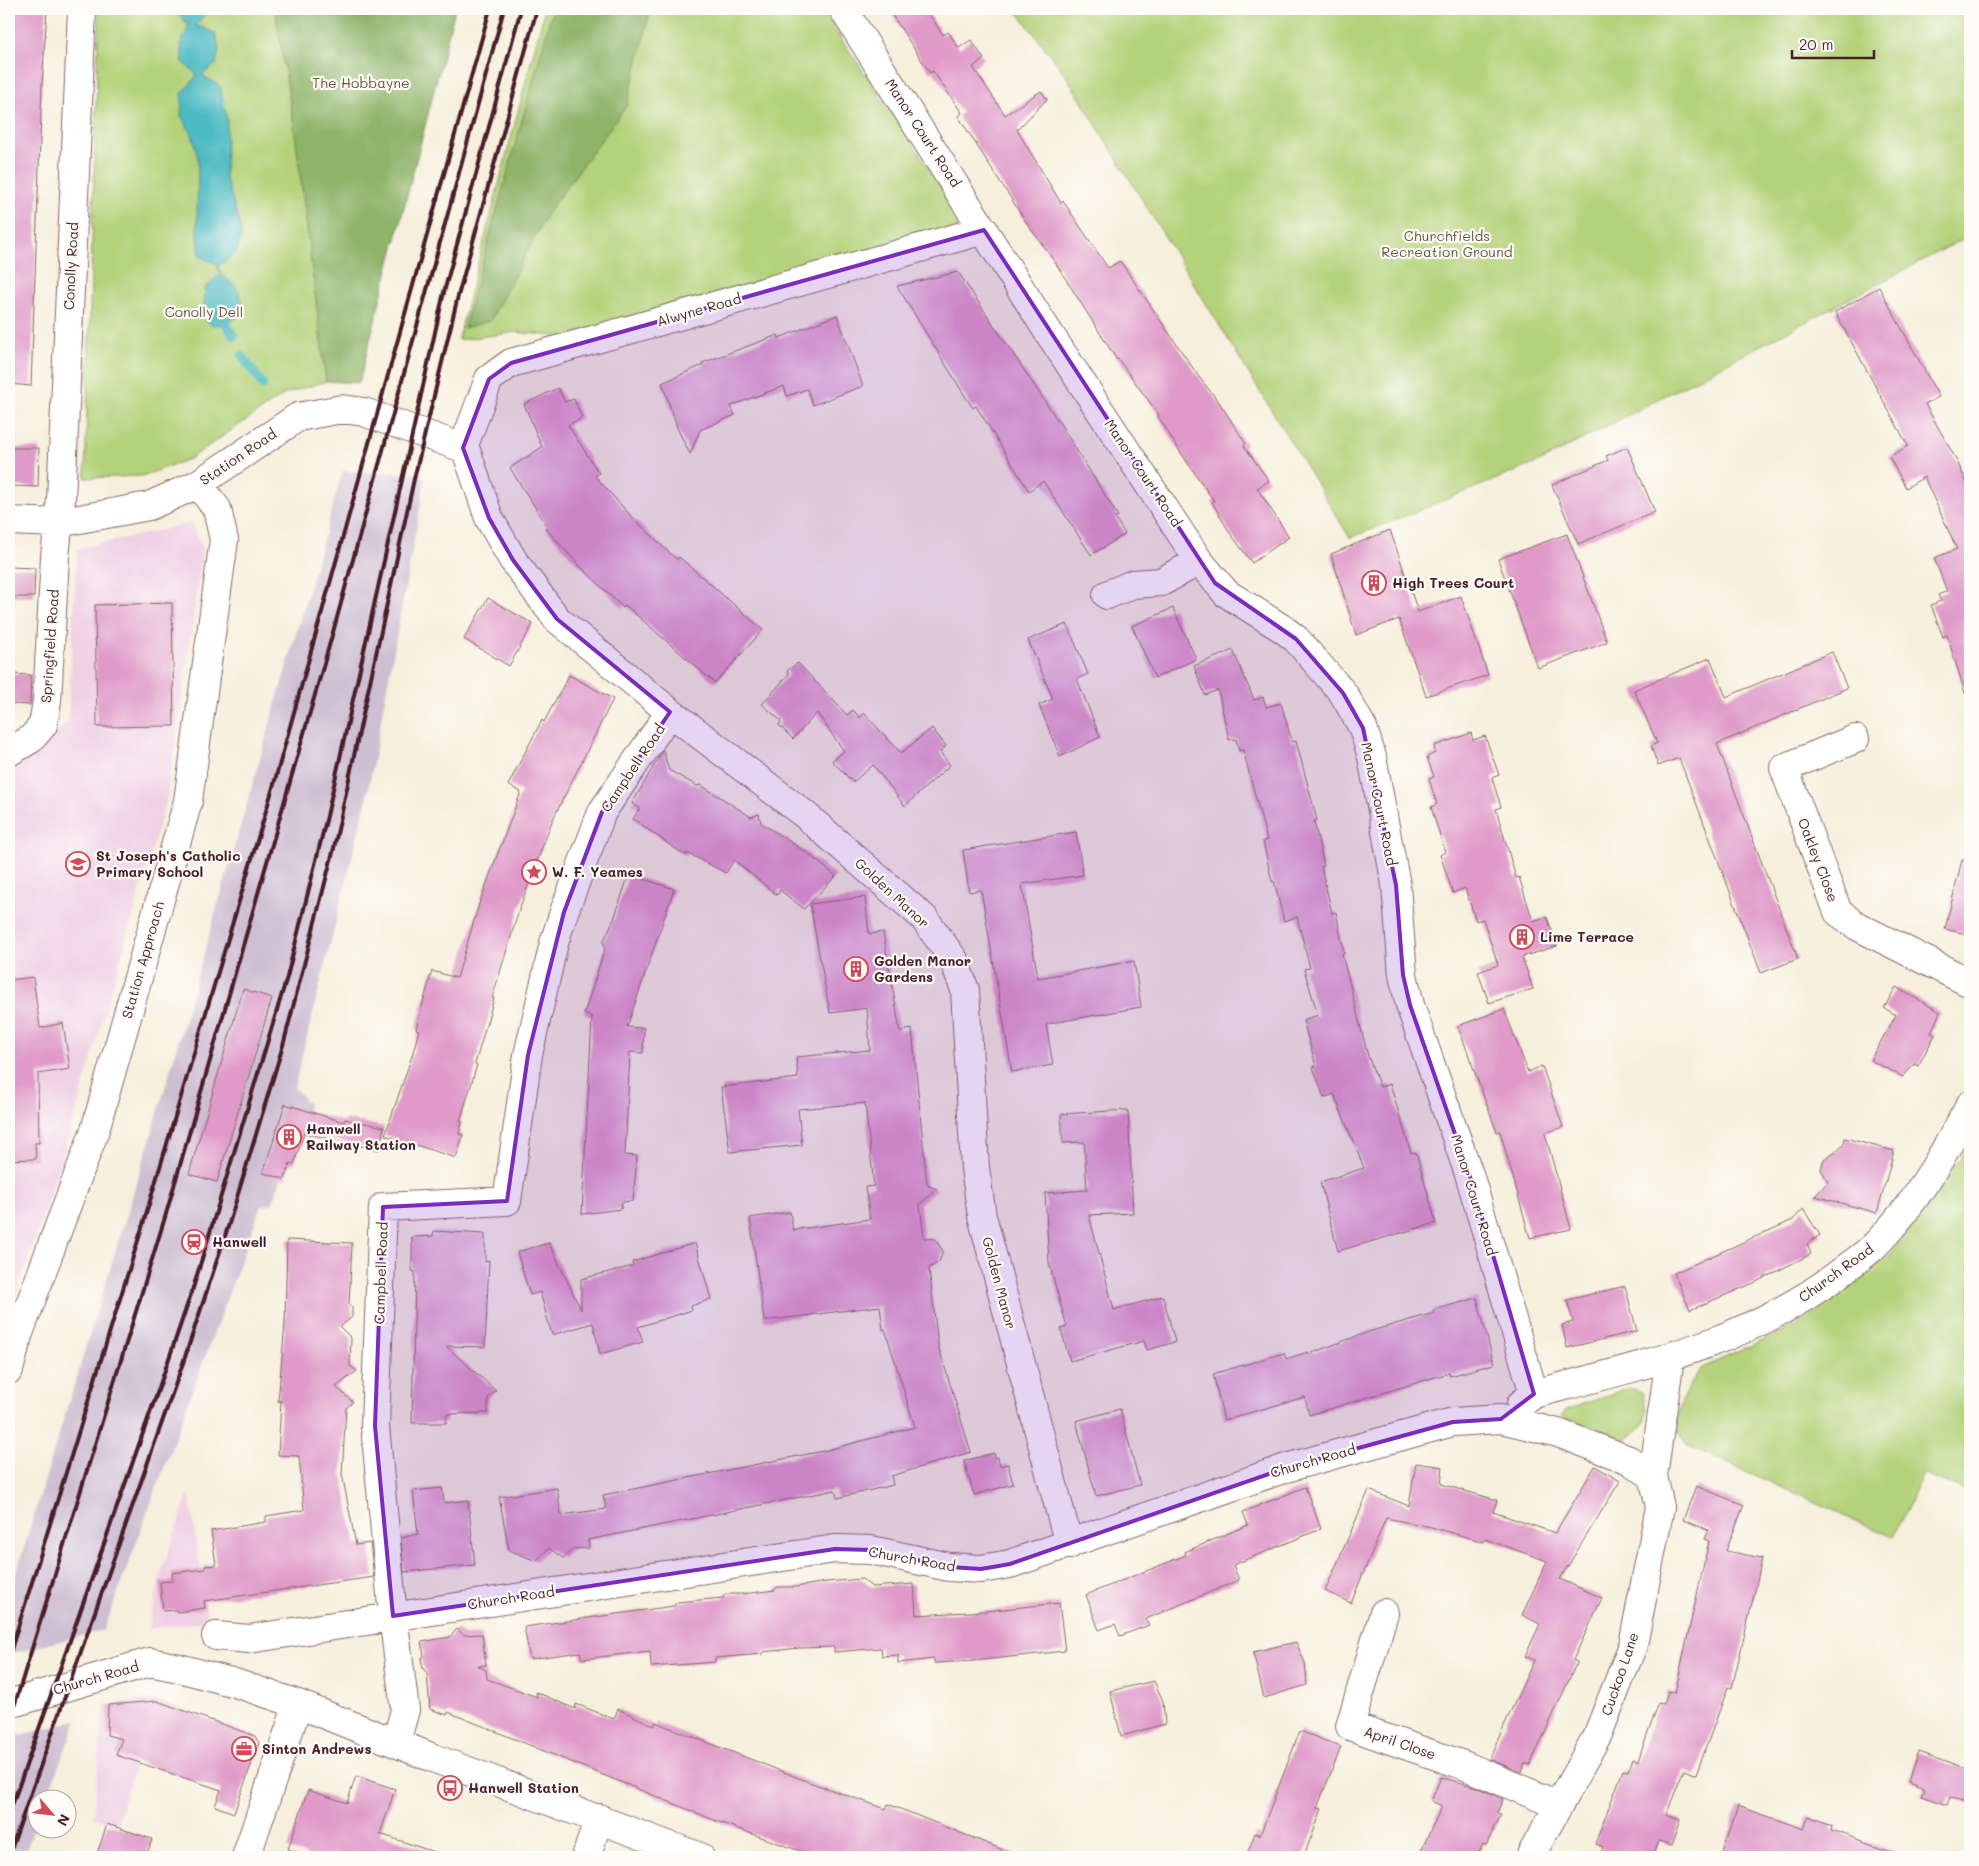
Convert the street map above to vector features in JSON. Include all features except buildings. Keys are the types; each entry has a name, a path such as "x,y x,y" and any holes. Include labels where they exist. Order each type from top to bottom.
{"street":[{"name":"Conolly Road","path":"58,523 82,9"},
{"name":"Manor Court Road","path":"843,9 1200,562 1226,593 1296,639 1343,692 1363,728 1372,757 1396,885 1403,976 1410,1005 1470,1177 1534,1394"},
{"name":"Alwyne Road","path":"463,448 489,379 511,363 984,230"},
{"name":"Station Road","path":"9,521 58,523 150,506 198,484 298,417 342,409 364,412 463,448"},
{"name":"Golden Manor","path":"463,448 467,453 489,518 512,560 557,619 670,712 804,814 924,918 954,960 965,990 975,1168 982,1216 1069,1545"},
{"name":"Station Approach","path":"9,1370 18,1336 95,1130 188,801 224,540 217,509 198,484"},
{"name":"Springfield Road","path":"9,752 31,739 42,726 47,701 58,523"},
{"path":"1107,595 1134,584 1161,582 1200,562"},
{"name":"Campbell Road","path":"396,1742 405,1710 393,1616 375,1426 384,1207 507,1201 528,1055 564,912 602,812 670,712"},
{"name":"Oakley Close","path":"1856,739 1784,768 1838,912 1857,926 1970,983"},
{"name":"Church Road","path":"1501,1418 1534,1394 1670,1358 1765,1320 1815,1293 1877,1244 1936,1169 1970,1105"},
{"path":"1653,1476 1670,1358"},
{"name":"Church Road","path":"216,1636 249,1639 835,1549 871,1550 949,1567 981,1569 1010,1564 1286,1468 1453,1422 1501,1418 1558,1433 1629,1460 1653,1476"},
{"name":"Cuckoo Lane","path":"1540,1855 1558,1805 1598,1734 1632,1645 1660,1506 1653,1476"},
{"name":"April Close","path":"1384,1613 1350,1726 1466,1766 1558,1805"},
{"name":"Church Road","path":"9,1704 150,1662 235,1683 298,1704 700,1857"},
{"path":"246,1857 298,1704"},
{"path":"586,1857 599,1818"}],"highlighted area":[{"path":"984,230 1215,583 1296,639 1343,693 1363,728 1396,885 1403,975 1410,1005 1470,1177 1534,1394 1501,1419 1453,1422 1286,1468 1010,1564 981,1569 949,1567 871,1550 835,1549 393,1616 375,1426 383,1207 507,1201 528,1055 564,912 602,812 670,712 557,619 513,560 489,518 463,448 489,379 511,363"}],"shaded area":[{"path":"343,471 421,474 425,480 366,802 294,1088 309,1104 272,1204 261,1206 104,1630 9,1654 9,1596 152,1133"},
{"name":"St Joseph's Catholic Primary School","path":"192,523 203,549 168,794 76,1112 15,1300 9,1295 9,767 34,757 68,721 77,549"},
{"path":"189,1492 208,1621 148,1629 162,1571"},
{"path":"155,1698 117,1824 93,1818 104,1705"},
{"path":"77,1720 50,1788 28,1788 28,1838 31,1838 24,1857 9,1857 9,1738"}],"green space":[{"name":"Conolly Dell","path":"99,9 275,9 295,132 326,381 285,394 189,459 142,476 85,478"},
{"name":"The Hobbayne","path":"275,9 455,9 359,383 326,381 295,132"},
{"path":"545,9 821,9 968,225 563,337 517,332 458,340"},
{"path":"553,9 651,9 627,105 548,212 490,321 464,328"},
{"name":"Churchfields Recreation Ground","path":"1015,9 1970,9 1970,221 1967,237 1539,462 1350,538 1065,74"},
{"path":"1966,1151 1970,1154 1970,1492 1923,1473 1893,1537 1687,1445 1675,1428 1683,1397 1700,1369 1797,1325 1889,1256"},
{"path":"1629,1388 1642,1392 1646,1414 1642,1425 1626,1440 1562,1416 1566,1410"}],"water":[{"path":"174,9 209,9 196,25 215,33 219,48 216,64 202,75 220,86 227,119 225,175 242,233 236,253 218,266 221,275 238,290 243,313 226,324 212,325 202,317 206,287 220,275 217,264 200,257 197,226 198,159 192,134 181,116 182,94 197,75 183,62 181,43 189,26"}],"waterway":[{"path":"226,324 234,336"},
{"path":"242,356 263,385"}],"railway":[{"path":"9,1656 141,1231 274,784 490,9"},
{"path":"9,1723 166,1214 335,625 504,9"},
{"path":"9,1814 194,1285 287,977 327,816 444,292 521,9"},
{"path":"9,1855 183,1363 228,1227 284,1042 334,848 414,479 458,296 537,9"}],"place":[{"name":"High Trees Court","path":"1374,583"},
{"name":"St Joseph's Catholic Primary School","path":"78,864"},
{"name":"W. F. Yeames","path":"534,872"},
{"name":"Lime Terrace","path":"1522,937"},
{"name":"Golden Manor Gardens","path":"856,969"},
{"name":"Hanwell Railway Station","path":"289,1137"},
{"name":"Hanwell","path":"194,1242"},
{"name":"Sinton Andrews","path":"244,1749"},
{"name":"Hanwell Station","path":"450,1788"}]}
